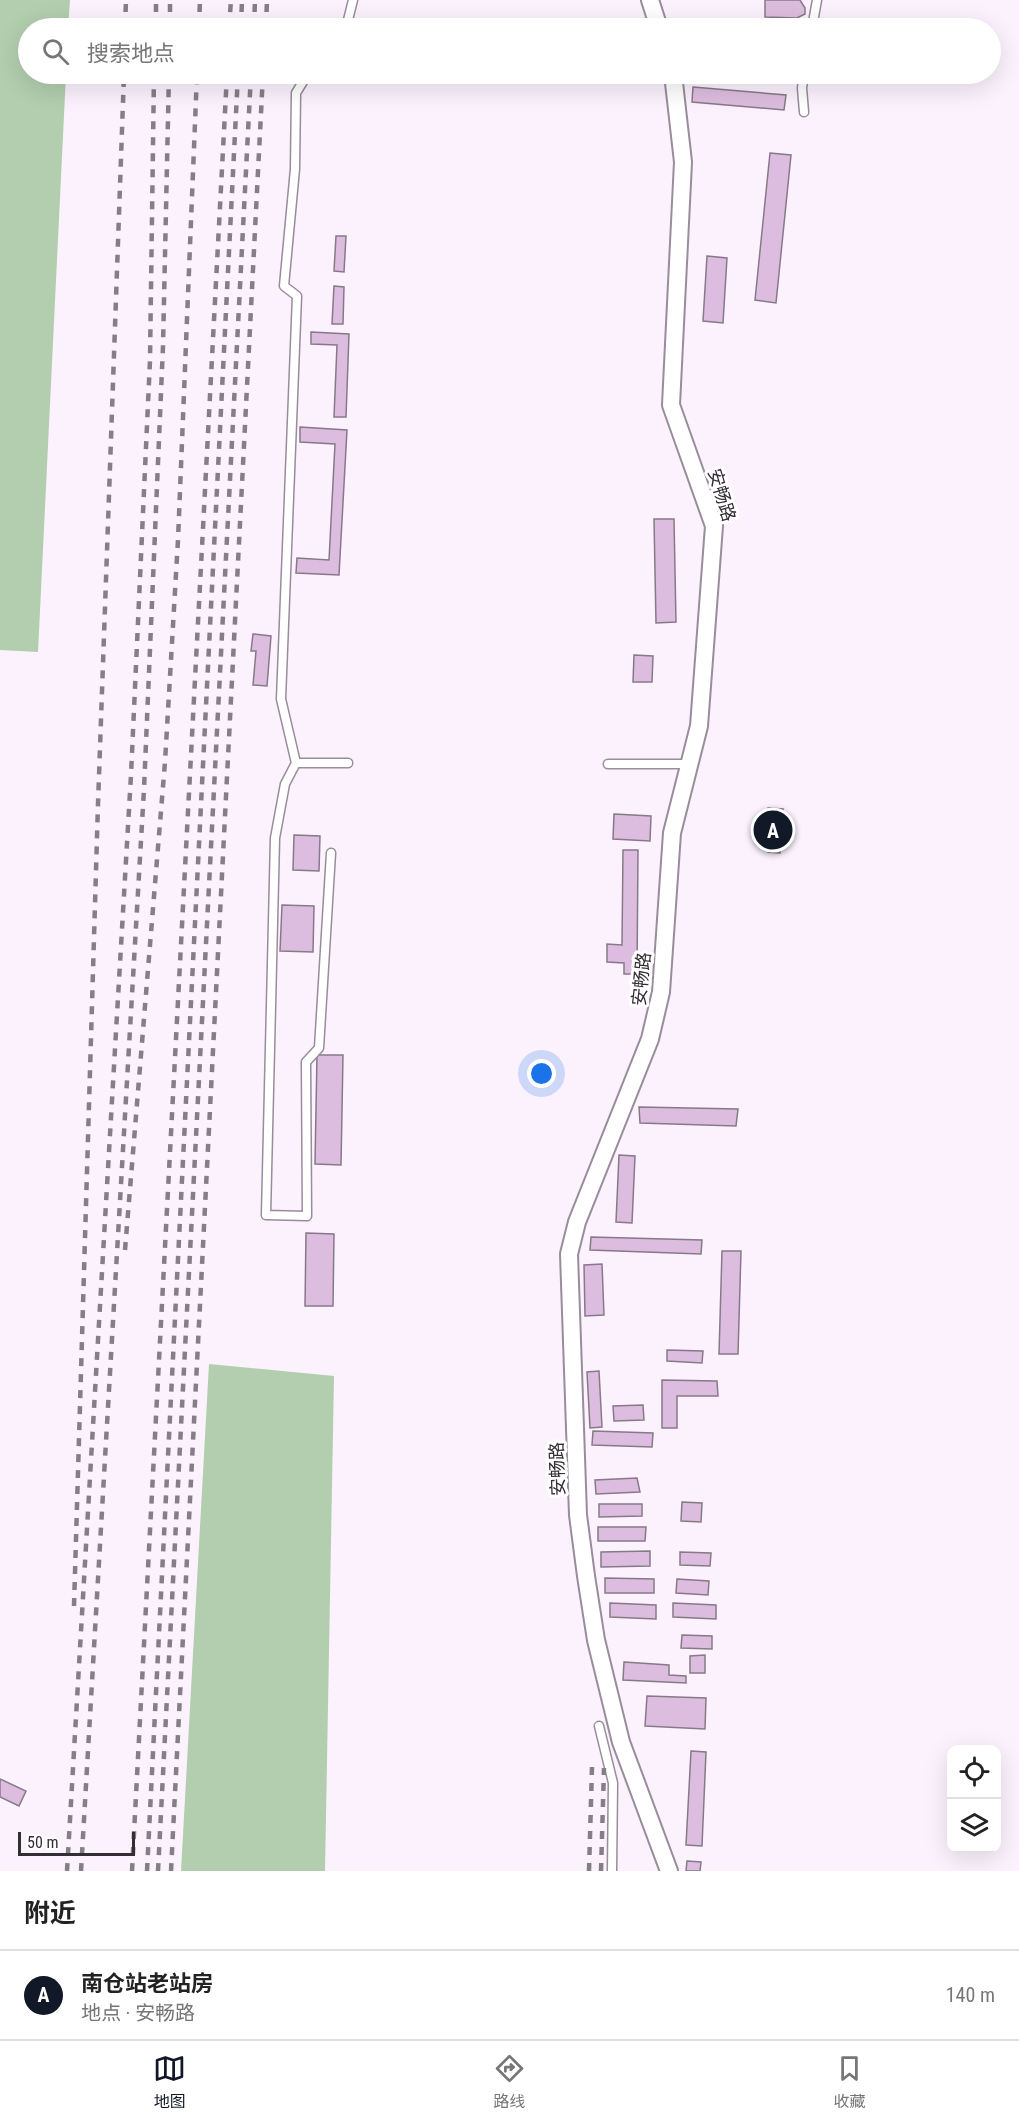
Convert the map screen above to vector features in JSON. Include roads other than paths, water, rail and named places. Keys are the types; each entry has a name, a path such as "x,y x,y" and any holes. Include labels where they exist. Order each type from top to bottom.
{"street":[{"path":"650,0 656,18"},
{"name":"安畅路","path":"669,1871 621,1742 589,1597 578,1515 569,1254 577,1222 642,1061 657,1014 661,992 672,833 699,726 714,526 671,405 683,162 675,84"}],"lane":[{"path":"348,18 353,0"},
{"path":"814,18 817,0"},
{"path":"300,84 296,93 295,169 284,286 297,296 281,699 296,763 285,784 275,838 266,1215 307,1216 306,1062 319,1048 330,853"},
{"path":"803,84 804,112"},
{"path":"296,763 348,763"},
{"path":"608,764 689,764"},
{"path":"599,1726 614,1783 612,1871"}],"railway":[{"path":"125,18 126,0"},
{"path":"156,0 156,18"},
{"path":"170,0 170,18"},
{"path":"199,18 200,0"},
{"path":"230,18 231,0"},
{"path":"241,18 242,0"},
{"path":"254,18 255,0"},
{"path":"266,18 267,0"},
{"path":"74,1606 98,804 124,84"},
{"path":"67,1871 131,775 150,360 154,84"},
{"path":"81,1871 144,789 163,346 169,84"},
{"path":"125,1250 165,762 178,540 197,84"},
{"path":"132,1871 226,84"},
{"path":"147,1871 237,84"},
{"path":"158,1871 250,84"},
{"path":"171,1871 262,84"},
{"path":"589,1871 592,1767"},
{"path":"601,1871 604,1768"}],"place":[{"name":"南仓站老站房","path":"773,830"}]}
